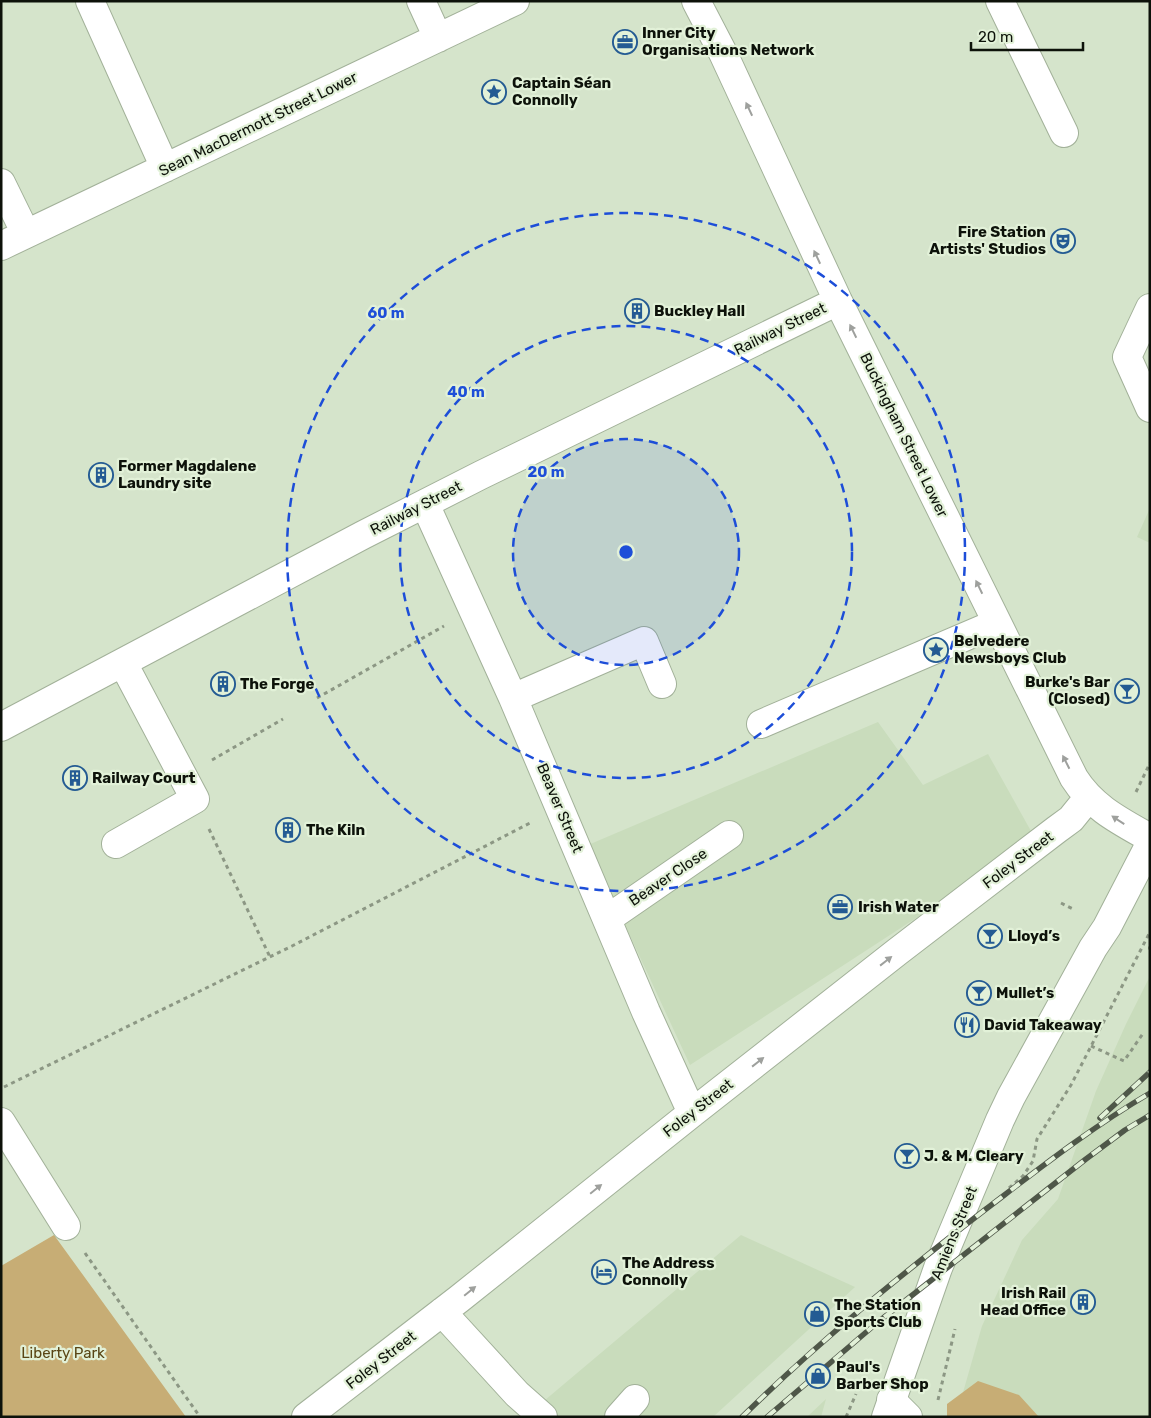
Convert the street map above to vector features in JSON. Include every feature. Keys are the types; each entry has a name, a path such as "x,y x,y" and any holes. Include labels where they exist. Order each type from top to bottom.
{"street":[{"path":"90,1 164,168"},
{"path":"421,1 438,38"},
{"name":"Sean MacDermott Street Lower","path":"1,246 515,1"},
{"name":"Buckingham Street Lower","path":"696,1 723,53 838,301 1074,778 1088,798 1122,822 1150,838"},
{"path":"1000,1 1064,133"},
{"path":"1,183 26,234"},
{"name":"Railway Street","path":"1,727 363,535 481,475 838,301"},
{"path":"1150,308 1127,357 1150,408"},
{"name":"Beaver Street","path":"425,504 513,698 606,919 692,1113"},
{"path":"761,724 997,623"},
{"path":"513,698 644,641 662,684"},
{"path":"116,844 189,788 123,663"},
{"name":"Foley Street","path":"306,1417 442,1312 692,1113 1064,825 1088,798"},
{"name":"Beaver Close","path":"606,919 729,835"},
{"name":"Amiens Street","path":"895,1411 938,1268 1000,1120 1089,956 1107,927 1150,844"},
{"path":"1,1122 66,1226"},
{"path":"442,1312 517,1394 543,1417"}],"path":[{"path":"317,698 472,610"},
{"path":"270,957 189,788 283,719"},
{"path":"1,1089 270,957 560,808"},
{"path":"1061,903 1075,910"},
{"path":"1005,1191 1024,1176 1033,1160 1037,1139 1071,1085 1150,932"},
{"path":"1091,1046 1124,1061 1144,1032"},
{"path":"66,1226 200,1417"},
{"path":"936,1406 957,1321"}],"shaded area":[{"path":"1150,508 1150,543 1137,537"},
{"path":"878,722 923,785 988,754 1036,840 690,1065 588,845"},
{"path":"1150,976 1150,1417 966,1417 958,1410 982,1326 1022,1240 1058,1199 1096,1091"},
{"path":"741,1235 855,1287 713,1417 538,1417 532,1411"},
{"path":"826,1399 821,1417 807,1417"}],"green space":[{"name":"Liberty Park","path":"54,1235 186,1417 1,1417 1,1266"},
{"path":"978,1381 1019,1395 1039,1417 947,1417 947,1404"}],"railway":[{"path":"1100,1118 1150,1072"},
{"path":"742,1417 830,1335 923,1258 1066,1148 1150,1093"},
{"path":"767,1417 878,1322 1086,1159 1125,1130 1150,1115"}],"place":[{"name":"Inner City Organisations Network","path":"625,42"},
{"name":"Captain Séan Connolly","path":"494,92"},
{"name":"Fire Station Artists' Studios","path":"1063,241"},
{"name":"Buckley Hall","path":"637,311"},
{"name":"Former Magdalene Laundry site","path":"101,475"},
{"name":"Belvedere Newsboys Club","path":"936,650"},
{"name":"The Forge","path":"223,684"},
{"name":"Burke's Bar (Closed)","path":"1127,691"},
{"name":"Railway Court","path":"75,778"},
{"name":"The Kiln","path":"288,830"},
{"name":"Irish Water","path":"840,907"},
{"name":"Lloyd’s","path":"990,936"},
{"name":"Mullet’s","path":"979,993"},
{"name":"David Takeaway","path":"967,1025"},
{"name":"J. & M. Cleary","path":"907,1156"},
{"name":"The Address Connolly","path":"604,1272"},
{"name":"Irish Rail Head Office","path":"1083,1302"},
{"name":"The Station Sports Club","path":"817,1314"},
{"name":"Paul's Barber Shop","path":"818,1376"}]}
